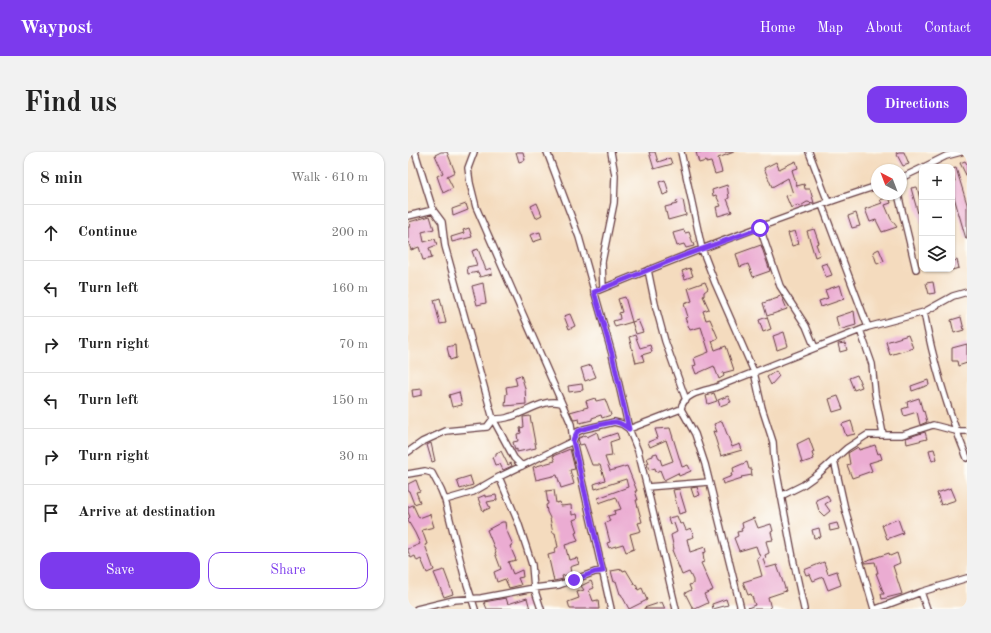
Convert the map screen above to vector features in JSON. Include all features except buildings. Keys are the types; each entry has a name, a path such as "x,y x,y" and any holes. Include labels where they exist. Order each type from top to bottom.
{"street":[{"path":"415,152 433,210 442,222 445,246 493,419 514,458 522,466"},
{"path":"474,152 468,168 476,207 571,424 573,441 611,609"},
{"path":"547,152 579,237 612,354 629,429 638,451 676,609"},
{"path":"603,288 602,262 614,203 616,175 611,152"},
{"path":"681,152 702,249 754,372 762,408 773,442 774,458 781,496 804,609"},
{"path":"809,152 828,202"},
{"path":"928,164 945,154 961,152"},
{"path":"907,175 919,169"},
{"path":"594,292 702,249 822,204 871,188"},
{"path":"899,200 916,269"},
{"path":"822,204 868,327"},
{"path":"408,216 433,210"},
{"path":"760,228 780,286 806,326 815,348"},
{"path":"648,270 665,341 686,400"},
{"path":"629,429 681,409 686,400 700,391 714,388 868,327 924,312 953,296 967,292"},
{"path":"924,312 933,354 956,431 967,458"},
{"path":"860,330 872,364 875,394 883,434"},
{"path":"408,452 422,442 446,431 487,427 493,419 509,418 526,410 553,401 561,403"},
{"path":"681,409 695,434 709,482 741,609"},
{"path":"445,500 473,492 499,477 573,441 578,432 584,428 614,422 622,424 629,429"},
{"path":"781,496 817,475 847,448 867,435 902,435 933,425 956,431 967,431"},
{"path":"834,460 845,509 875,609 921,592 967,578"},
{"path":"408,474 425,471 432,473 441,490 445,500 464,575 475,609"},
{"path":"499,477 518,522 527,549 532,565 534,588 541,609"},
{"path":"647,487 709,482"},
{"path":"417,609 454,600 481,598 559,585 595,572 603,571"},
{"path":"921,592 927,609"}],"route":[{"path":"574,580 595,572 603,571 573,441 578,432 584,428 596,427 614,422 622,424 629,429 612,354 594,292 680,257 760,228"}]}
